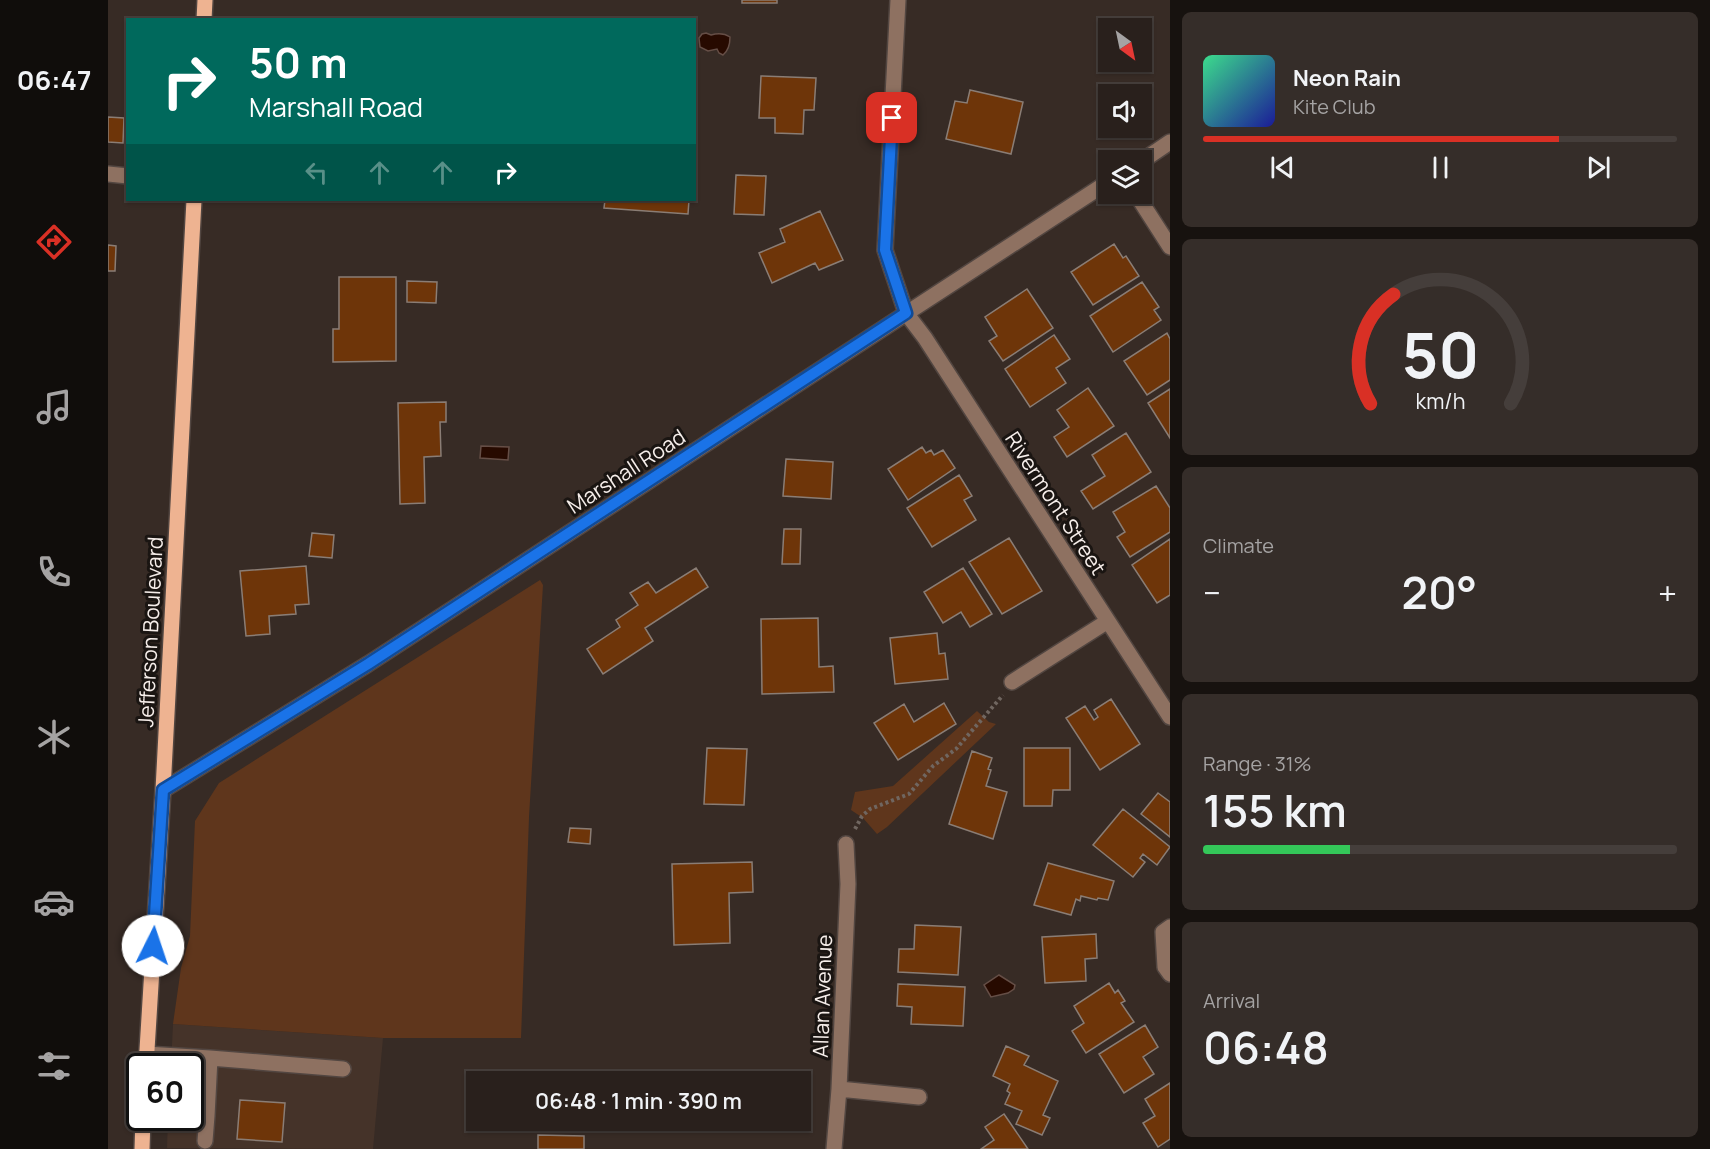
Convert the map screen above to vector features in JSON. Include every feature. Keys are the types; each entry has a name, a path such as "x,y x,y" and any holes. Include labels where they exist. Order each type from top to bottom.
{"main road":[{"path":"204,18 205,0"},
{"name":"Jefferson Boulevard","path":"146,1053 163,790 194,201"},
{"path":"142,1149 143,1131"}],"street":[{"path":"898,0 885,250 906,313"},
{"path":"1152,154 1170,142"},
{"path":"108,174 126,176"},
{"name":"Marshall Road","path":"163,790 368,664 1098,188"},
{"path":"1142,204 1170,247"},
{"name":"Rivermont Street","path":"906,313 1170,717"},
{"path":"1012,682 1108,621"},
{"name":"Allan Avenue","path":"834,1149 839,1089 848,884 846,844"},
{"path":"1170,927 1163,932 1165,967 1170,974"},
{"path":"204,1058 343,1069"},
{"path":"205,1141 210,1058"},
{"path":"839,1089 919,1097"}],"path":[{"path":"846,844 862,816 880,804 909,794 933,766 956,749 1012,682"}],"shaded area":[{"path":"706,33 723,34 730,37 723,55 717,49 708,51 700,47 699,38"},
{"path":"481,446 509,447 508,460 480,458"},
{"path":"540,580 543,585 529,817 521,1038 383,1038 173,1024 181,968 190,936 195,821 219,783"},
{"path":"977,711 989,722 996,724 887,827 877,834 863,818 851,810 855,792 893,786"},
{"path":"999,975 1015,985 1014,989 1008,993 991,997 984,985"},
{"path":"173,1024 383,1038 373,1149 167,1148 168,1131 204,1131 204,1053 172,1053"}],"building":[{"path":"742,0 777,0 777,3 742,3"},
{"path":"761,76 816,78 814,110 804,110 803,134 775,133 775,118 759,118"},
{"path":"970,90 1023,102 1011,154 946,139 955,101 967,103"},
{"path":"108,117 124,118 123,143 108,142"},
{"path":"736,175 766,176 764,215 734,214"},
{"path":"605,201 689,201 688,214 604,208"},
{"path":"820,211 843,260 819,270 815,263 772,283 759,253 785,242 780,229"},
{"path":"1114,244 1123,258 1126,256 1139,276 1093,305 1071,272"},
{"path":"108,245 116,246 115,271 108,271"},
{"path":"339,277 396,277 396,361 333,362 333,329 339,329"},
{"path":"407,281 437,282 436,303 407,302"},
{"path":"1142,282 1159,307 1154,310 1161,320 1113,352 1090,316"},
{"path":"1027,289 1053,328 1003,361 989,341 997,336 985,317"},
{"path":"1167,333 1170,339 1170,380 1147,395 1124,361"},
{"path":"1054,335 1070,359 1056,368 1066,383 1030,407 1005,369"},
{"path":"1088,388 1114,426 1067,457 1054,437 1069,427 1057,410"},
{"path":"1170,389 1170,438 1148,403"},
{"path":"446,402 446,422 440,422 441,456 424,457 425,503 400,504 398,403"},
{"path":"1126,433 1151,472 1093,509 1081,491 1105,476 1092,455"},
{"path":"922,447 926,453 931,450 934,455 943,450 955,468 908,500 888,469"},
{"path":"786,459 833,462 831,499 783,496"},
{"path":"959,475 972,496 964,500 976,520 932,547 907,508"},
{"path":"1156,486 1170,508 1170,532 1130,557 1117,537 1125,532 1113,512"},
{"path":"784,529 801,529 800,564 782,564"},
{"path":"312,533 334,535 332,558 309,556"},
{"path":"1009,538 1042,591 1002,614 969,562"},
{"path":"1170,539 1170,595 1157,603 1132,565"},
{"path":"306,566 309,604 295,605 296,614 269,616 270,634 246,636 240,571"},
{"path":"696,568 708,587 645,628 653,641 603,674 587,649 620,627 616,620 638,605 630,593 648,582 656,593"},
{"path":"963,568 992,614 970,627 961,612 943,623 924,592"},
{"path":"818,618 819,667 833,666 834,692 762,694 761,619"},
{"path":"937,633 939,654 945,653 948,679 895,684 890,638"},
{"path":"1111,699 1140,744 1100,770 1066,718 1085,706 1094,720 1098,717 1094,710"},
{"path":"944,703 956,724 898,760 874,723 904,704 914,722"},
{"path":"707,748 747,749 744,805 704,804"},
{"path":"1024,748 1070,748 1070,790 1053,790 1052,806 1024,806"},
{"path":"972,751 992,758 986,786 1007,792 993,839 949,824"},
{"path":"1158,793 1170,802 1170,837 1141,814"},
{"path":"1123,809 1170,847 1157,865 1143,854 1140,858 1145,862 1133,877 1093,845"},
{"path":"570,828 591,829 590,844 568,842"},
{"path":"752,862 753,892 729,893 730,943 674,945 672,864"},
{"path":"1048,863 1114,881 1108,900 1081,896 1080,901 1076,899 1071,915 1034,905"},
{"path":"915,925 961,927 958,975 898,972 899,949 914,949"},
{"path":"1096,934 1097,958 1085,959 1086,981 1045,983 1042,937"},
{"path":"1109,983 1115,993 1118,990 1125,1001 1121,1003 1134,1022 1086,1053 1072,1031 1084,1023 1074,1006"},
{"path":"898,984 965,987 963,1026 911,1024 912,1007 897,1006"},
{"path":"1145,1025 1158,1047 1143,1057 1154,1074 1124,1093 1099,1054"},
{"path":"1006,1046 1029,1056 1024,1065 1058,1081 1043,1115 1050,1118 1042,1135 1016,1124 1022,1111 1005,1104 1010,1093 1007,1091 1010,1084 993,1076"},
{"path":"1170,1083 1170,1139 1158,1147 1143,1123 1155,1116 1145,1099"},
{"path":"240,1100 285,1103 282,1142 237,1139"},
{"path":"1004,1114 1028,1149 981,1149 994,1140 985,1127"},
{"path":"538,1135 584,1136 584,1149 538,1149"}],"route":[{"path":"153,946 163,790 368,664 906,313 885,250 892,118"}]}
